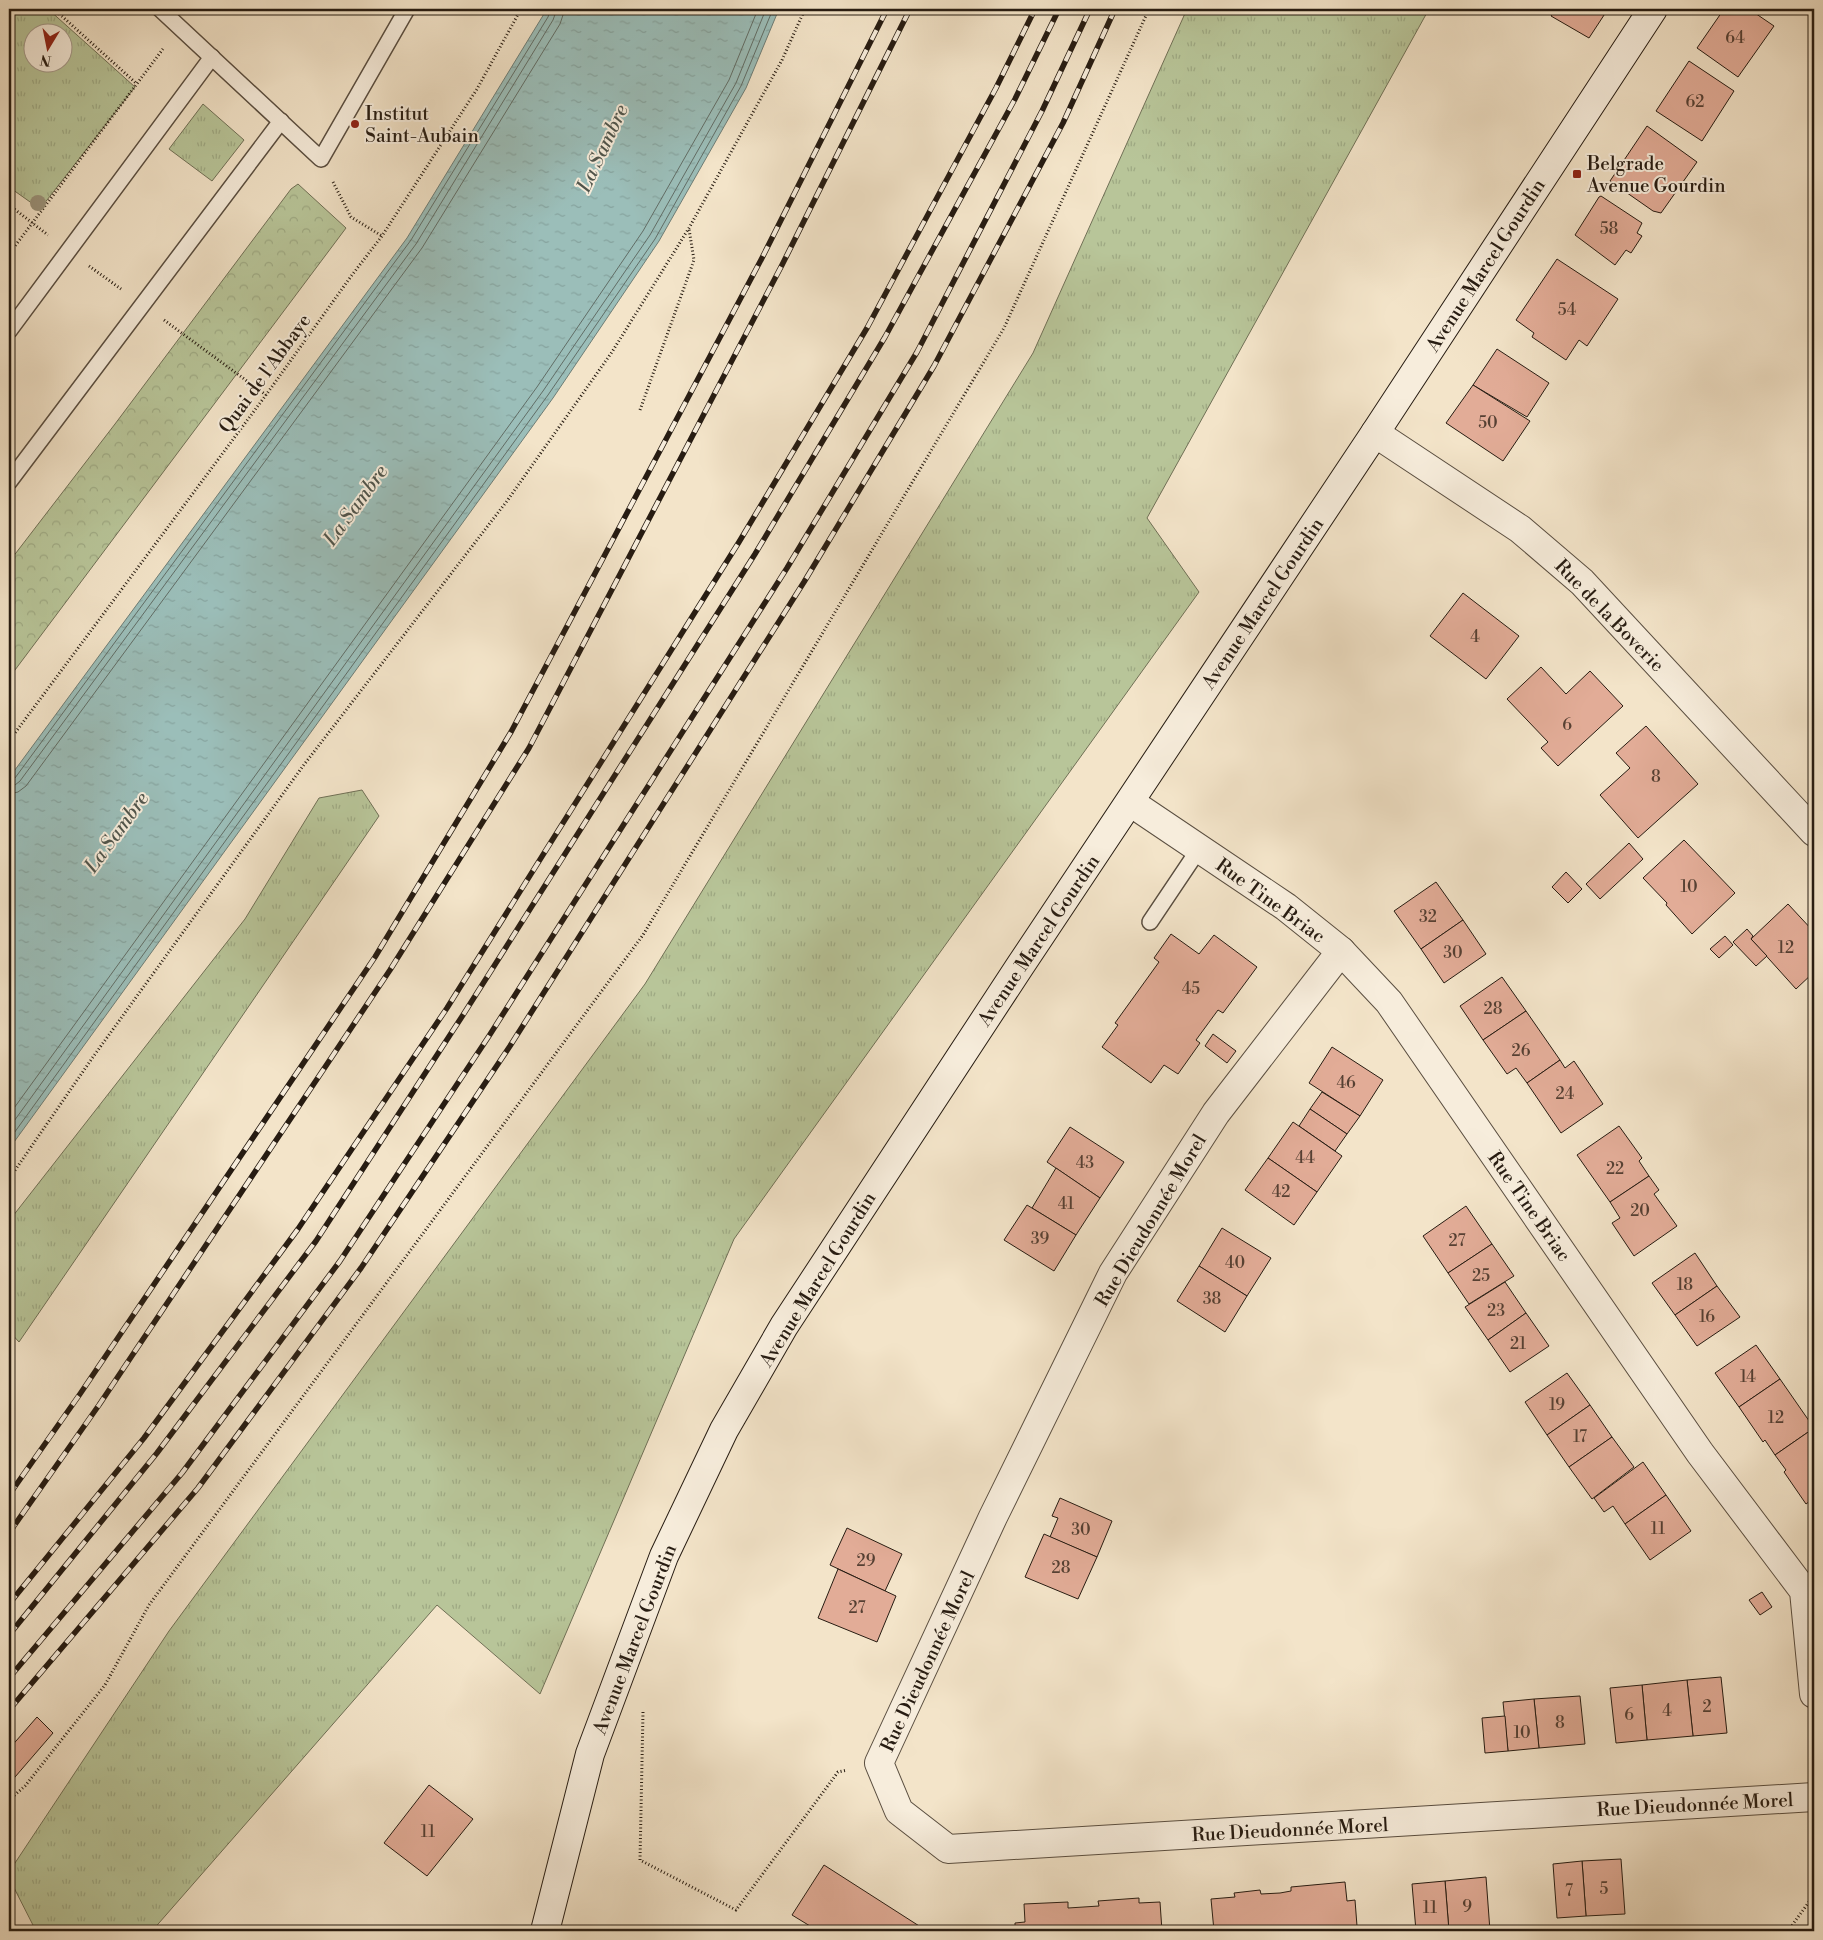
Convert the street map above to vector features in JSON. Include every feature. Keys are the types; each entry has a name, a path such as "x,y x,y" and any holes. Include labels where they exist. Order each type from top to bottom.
{"street":[{"name":"Avenue Marcel Gourdin","path":"545,1931 590,1754 664,1556 724,1430 784,1326 1654,9"},
{"name":"Rue de la Boverie","path":"1375,433 1520,529 1582,582 1814,832"},
{"name":"Rue Tine Briac","path":"1130,802 1286,907 1341,951 1389,1002 1700,1453 1804,1590 1814,1694"},
{"name":"Rue Dieudonnée Morel","path":"1341,951 1216,1114 1113,1273 993,1517 879,1763 899,1811 948,1850 1814,1797"}],"lane":[{"path":"160,9 321,159 407,9"},
{"path":"9,331 212,57"},
{"path":"9,482 281,121"},
{"path":"1150,922 1200,849"}],"path":[{"path":"54,9 137,84"},
{"name":"Quai de l'Abbaye","path":"9,741 382,236 477,89 521,9"},
{"path":"9,1180 93,1057 304,766 507,501 612,352 688,228 782,60 805,9"},
{"path":"9,1800 25,1786 106,1685 149,1605 643,935 1004,328 1149,9"},
{"path":"9,254 180,27"},
{"path":"321,159 351,217 382,236"},
{"path":"640,410 694,260 688,228"},
{"path":"620,1671 636,1677 643,1698 640,1860 736,1910 838,1772 879,1763"},
{"path":"1788,1931 1814,1895"}],"green space":[{"path":"9,9 48,9 62,22 22,22 22,72 72,72 72,31 135,87 40,209 9,187"},
{"path":"1187,9 1429,9 1147,518 1199,592 734,1239 540,1694 437,1605 152,1931 36,1931 9,1878 9,1872 169,1631 645,984 1033,353"},
{"path":"203,104 244,140 212,181 169,149"},
{"path":"298,184 346,228 9,678 9,562 291,189"},
{"path":"362,790 379,816 19,1342 9,1331 9,1221 245,919 319,798"}],"water":[{"name":"La Sambre","path":"547,9 779,9 746,88 659,241 553,398 9,1149 9,778 407,238"}],"building":[{"path":"1556,9 1608,9 1589,38 1551,16"},
{"path":"1724,9 1749,9 1774,26 1738,77 1697,48"},
{"path":"1689,61 1734,91 1702,141 1656,111"},
{"path":"1647,126 1697,162 1661,213 1653,211 1610,181"},
{"path":"1601,196 1642,223 1637,233 1642,236 1631,253 1626,250 1615,265 1575,235"},
{"path":"1557,259 1618,299 1587,346 1579,340 1566,360 1532,337 1534,333 1516,320"},
{"path":"1497,349 1549,383 1527,417 1473,385"},
{"path":"1473,385 1530,421 1503,461 1446,423"},
{"path":"1463,593 1519,636 1486,679 1430,636"},
{"path":"1541,667 1566,694 1590,671 1623,706 1558,766 1541,748 1548,742 1507,699"},
{"path":"1646,726 1698,784 1638,838 1600,795 1630,768 1616,753"},
{"path":"1684,840 1735,893 1692,934 1666,905 1667,903 1643,878"},
{"path":"1629,843 1643,859 1600,899 1586,884"},
{"path":"1566,872 1582,889 1568,903 1552,887"},
{"path":"1436,882 1463,920 1421,949 1394,911"},
{"path":"1788,904 1814,932 1814,972 1796,989 1751,939"},
{"path":"1463,920 1486,954 1444,983 1421,949"},
{"path":"1747,929 1753,936 1751,939 1767,956 1756,966 1733,942"},
{"path":"1171,934 1199,954 1214,935 1257,967 1223,1013 1218,1010 1196,1040 1200,1043 1178,1074 1164,1065 1151,1083 1102,1047 1118,1025 1115,1023 1159,962 1154,958"},
{"path":"1725,936 1733,945 1719,958 1710,949"},
{"path":"1502,977 1526,1011 1483,1040 1460,1006"},
{"path":"1526,1011 1560,1060 1527,1083 1516,1068 1507,1074 1483,1040"},
{"path":"1213,1034 1236,1051 1227,1063 1205,1046"},
{"path":"1332,1047 1383,1080 1360,1116 1309,1083"},
{"path":"1560,1060 1565,1068 1574,1061 1603,1104 1561,1133 1527,1083"},
{"path":"1322,1092 1360,1116 1347,1134 1310,1109"},
{"path":"1310,1109 1347,1134 1335,1151 1299,1126"},
{"path":"1293,1122 1342,1156 1317,1192 1268,1158"},
{"path":"1619,1126 1642,1158 1639,1161 1649,1176 1610,1202 1577,1155"},
{"path":"1070,1127 1124,1162 1100,1198 1047,1162"},
{"path":"1268,1158 1317,1192 1294,1225 1245,1190"},
{"path":"1056,1168 1100,1198 1076,1235 1032,1208"},
{"path":"1649,1176 1659,1190 1654,1194 1677,1226 1634,1256 1612,1223 1620,1218 1610,1202"},
{"path":"1027,1205 1076,1235 1054,1271 1004,1240"},
{"path":"1466,1206 1492,1244 1448,1273 1423,1236"},
{"path":"1222,1228 1271,1258 1247,1296 1199,1266"},
{"path":"1492,1244 1514,1276 1469,1304 1448,1273"},
{"path":"1695,1253 1717,1286 1675,1315 1652,1283"},
{"path":"1199,1266 1247,1296 1225,1332 1177,1301"},
{"path":"1505,1282 1526,1313 1488,1340 1465,1307"},
{"path":"1717,1286 1740,1317 1697,1346 1675,1315"},
{"path":"1526,1313 1549,1346 1510,1372 1488,1340"},
{"path":"1756,1345 1780,1379 1739,1407 1715,1373"},
{"path":"1567,1373 1590,1405 1547,1435 1525,1402"},
{"path":"1780,1379 1814,1428 1775,1455 1765,1440 1763,1442 1739,1407"},
{"path":"1590,1405 1612,1437 1569,1467 1547,1435"},
{"path":"1814,1428 1814,1498 1806,1504 1775,1455"},
{"path":"1612,1437 1634,1467 1592,1499 1569,1467"},
{"path":"1643,1462 1666,1495 1625,1524 1613,1506 1604,1512 1594,1498"},
{"path":"1666,1495 1691,1531 1650,1560 1625,1524"},
{"path":"1060,1498 1112,1521 1097,1557 1050,1537 1058,1518 1052,1516"},
{"path":"847,1528 902,1554 885,1591 830,1565"},
{"path":"1044,1534 1097,1557 1078,1599 1025,1577"},
{"path":"838,1569 896,1596 877,1642 818,1618"},
{"path":"1762,1592 1772,1607 1760,1615 1749,1600"},
{"path":"1721,1677 1727,1733 1693,1736 1687,1680"},
{"path":"1687,1680 1693,1736 1647,1740 1642,1685"},
{"path":"1642,1685 1647,1740 1616,1743 1610,1688"},
{"path":"1580,1696 1585,1744 1539,1748 1534,1699"},
{"path":"1534,1699 1539,1748 1508,1751 1503,1702"},
{"path":"1505,1716 1508,1751 1485,1753 1482,1718"},
{"path":"37,1717 53,1733 9,1784 9,1749"},
{"path":"429,1785 473,1819 427,1876 384,1843"},
{"path":"1621,1859 1625,1914 1586,1916 1582,1861"},
{"path":"1582,1861 1586,1916 1557,1918 1553,1864"},
{"path":"824,1865 927,1931 806,1931 810,1926 792,1915"},
{"path":"1486,1877 1490,1931 1449,1931 1445,1881"},
{"path":"1445,1881 1449,1931 1416,1931 1412,1884"},
{"path":"1345,1882 1347,1901 1355,1900 1357,1926 1345,1927 1346,1931 1214,1931 1211,1899 1235,1897 1234,1893 1260,1890 1261,1894 1280,1893 1291,1891 1291,1887"},
{"path":"1139,1898 1139,1903 1160,1902 1162,1931 1015,1931 1015,1923 1025,1922 1024,1904 1068,1902 1068,1908 1099,1906 1098,1901"}],"railway":[{"path":"9,1495 80,1394 375,957 511,732 762,258 887,9"},
{"path":"9,1533 99,1405 390,970 529,748 782,265 910,9"},
{"path":"9,1604 144,1438 298,1229 447,1008 739,542 867,328 996,88 1035,9"},
{"path":"9,1635 157,1453 316,1241 463,1015 755,554 885,337 1015,99 1059,9"},
{"path":"9,1678 182,1473 340,1261 489,1036 787,568 917,352 1042,111 1090,9"},
{"path":"9,1710 198,1488 361,1268 510,1046 804,582 934,366 1063,123 1115,9"}],"place":[{"name":"Institut Saint-Aubain","path":"355,124"},
{"name":"Belgrade Avenue Gourdin","path":"1577,174"}]}
